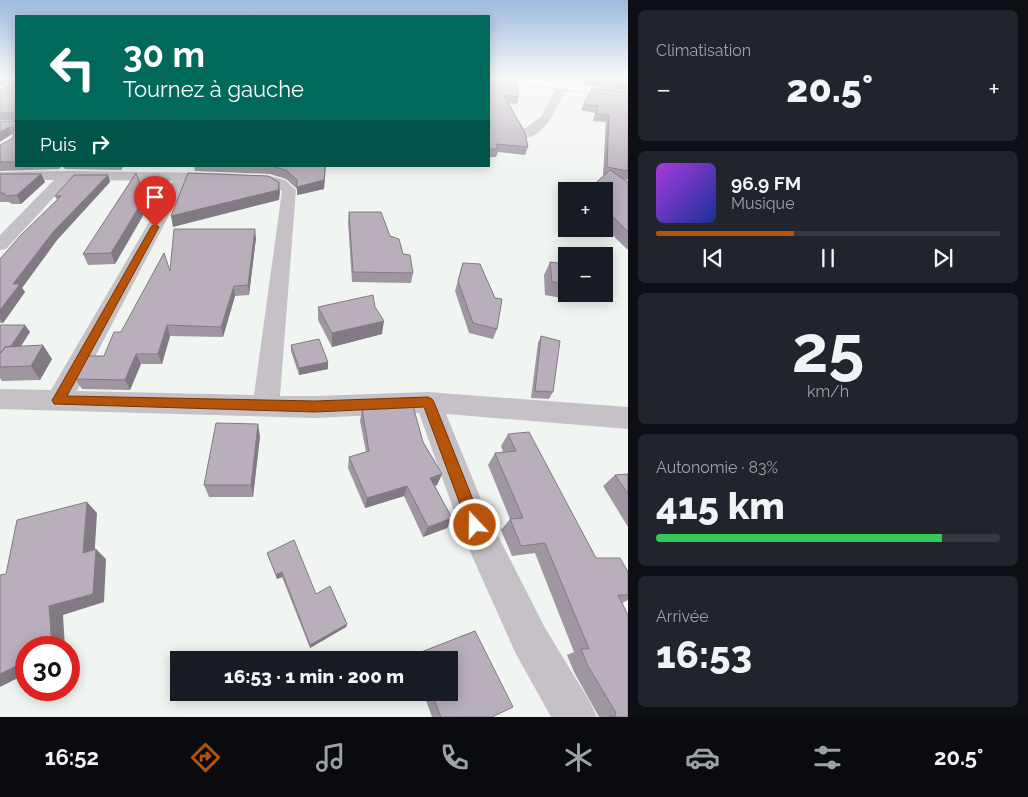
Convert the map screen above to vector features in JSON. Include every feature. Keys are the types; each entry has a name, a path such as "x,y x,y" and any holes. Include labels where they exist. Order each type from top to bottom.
{"street":[{"path":"0,176 182,177 221,172 270,180 280,183 289,190 266,404"},
{"path":"0,245 67,175"},
{"path":"59,400 182,177"},
{"path":"0,399 315,406 428,402 628,418"},
{"path":"428,402 480,534 530,640 575,717"}],"building":[{"path":"0,110 15,110 15,162 0,162 0,145 13,138 14,127 9,127 0,132 0,121 14,121 14,113 0,113"},
{"path":"490,110 513,110 525,133 528,147 496,144 498,149 490,149"},
{"path":"597,110 628,110 628,171 607,167 609,115 596,114"},
{"path":"275,167 325,167 324,180 297,187 297,180 286,170"},
{"path":"610,170 628,182 628,232 613,218 613,182 597,182"},
{"path":"136,173 145,197 111,253 83,254"},
{"path":"188,173 268,176 279,182 278,190 171,216"},
{"path":"0,174 41,174 17,195 7,196 4,193 0,193"},
{"path":"74,175 108,175 53,232 13,284 20,284 0,310 0,259 21,235 61,196 55,196"},
{"path":"349,212 381,212 390,236 399,239 403,254 410,255 413,273 353,272"},
{"path":"174,229 255,229 248,285 234,286 221,327 167,325 158,354 136,354 125,380 75,379 88,356 104,356 114,332 121,332 164,253 170,271"},
{"path":"550,262 558,263 558,283 552,282"},
{"path":"463,263 480,264 495,298 502,299 497,329 473,323 458,281"},
{"path":"373,295 375,307 384,321 332,333 318,307"},
{"path":"0,325 25,325 11,346 5,347 0,354"},
{"path":"541,336 560,341 553,392 535,391"},
{"path":"319,339 328,362 299,368 291,345"},
{"path":"43,345 31,366 0,367 0,354 5,347"},
{"path":"413,406 423,442 442,474 430,478 452,518 428,527 407,486 367,498 349,457 369,451 362,409"},
{"path":"216,423 258,424 251,485 204,485"},
{"path":"529,432 596,558 620,558 628,572 628,595 618,595 628,615 628,717 609,717 615,716 616,713 588,666 581,649 589,649 545,543 521,546 510,519 523,518 495,453 516,451 508,434"},
{"path":"628,474 628,494 615,475"},
{"path":"87,502 83,553 96,549 93,594 49,606 51,636 15,636 15,666 0,674 0,575 6,574 17,520"},
{"path":"294,540 316,594 330,586 347,624 310,645 282,572 276,575 267,553"},
{"path":"475,631 513,707 492,717 441,717 435,701 458,701 458,651 424,651"}],"waterway":[{"path":"526,134 546,119 550,110"}],"route":[{"path":"155,227 59,400 315,406 428,402 475,525"}]}
